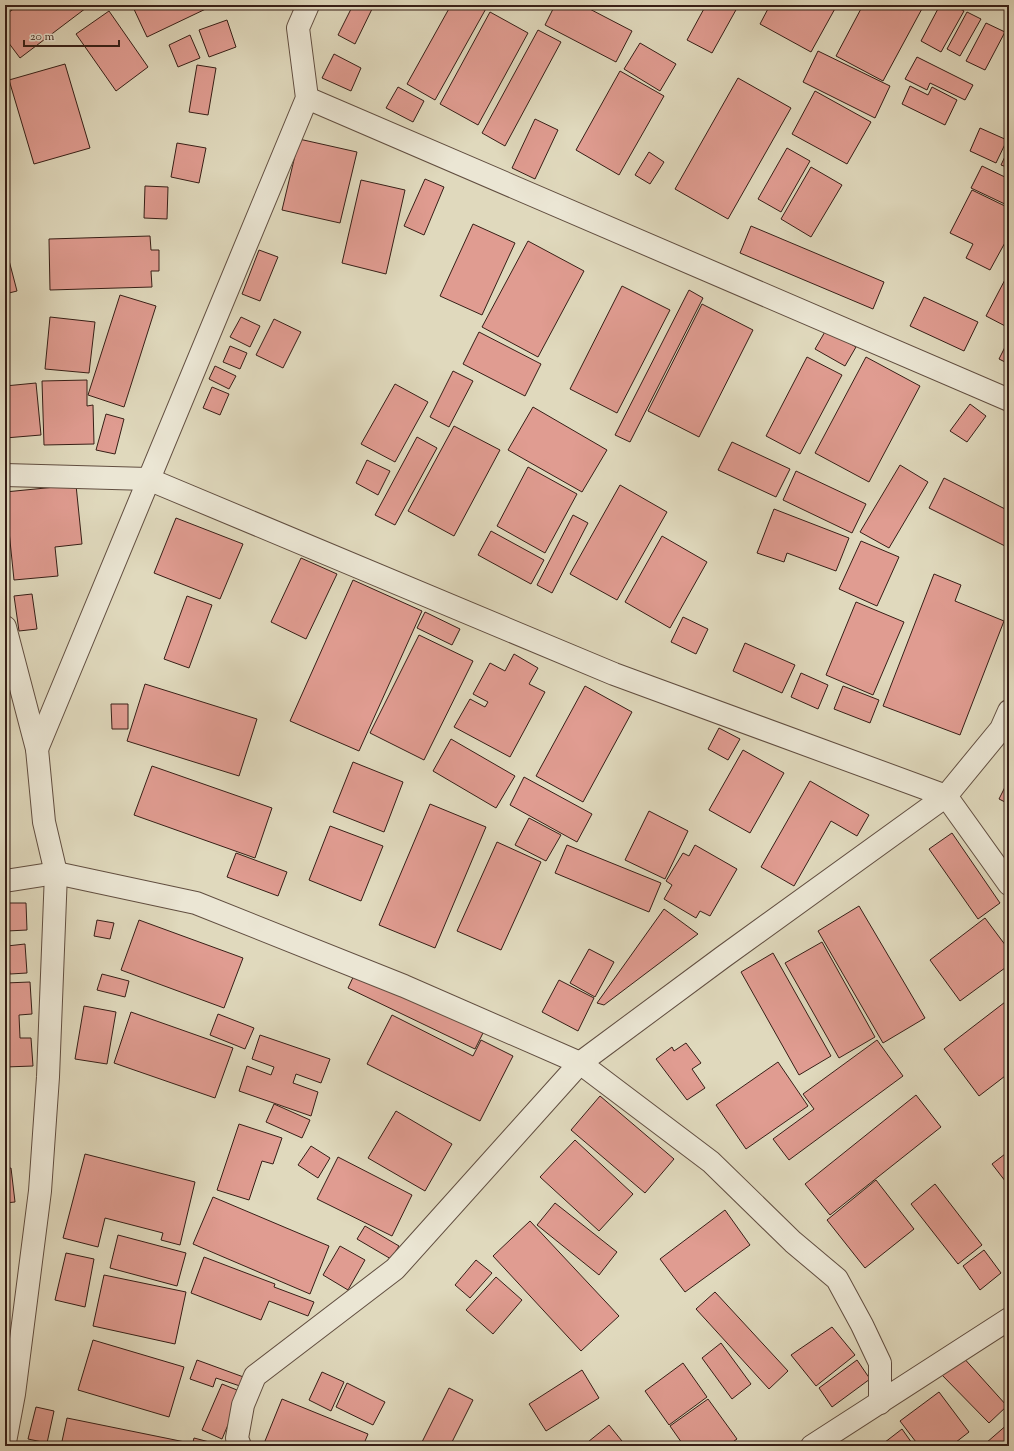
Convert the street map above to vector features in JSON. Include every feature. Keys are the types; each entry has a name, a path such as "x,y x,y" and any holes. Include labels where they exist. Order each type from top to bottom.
{"street":[{"path":"37,749 307,98 298,28 288,5"},
{"path":"298,28 308,5"},
{"path":"307,98 1009,400"},
{"path":"5,475 148,479 614,674 946,796 1009,884"},
{"path":"5,627 37,749 44,822 56,873 48,1077 40,1191 14,1394 5,1442"},
{"path":"240,1446 237,1438 242,1405 255,1376 395,1269 580,1063 723,957 946,796 1001,729 1009,711"},
{"path":"5,881 56,873 196,903 404,986 580,1063 711,1162 793,1242 836,1279 862,1325 880,1363 880,1403"},
{"path":"812,1446 1009,1319"}],"building":[{"path":"19,5 90,5 20,58 5,38 5,15"},
{"path":"132,5 211,5 212,6 147,37"},
{"path":"353,5 369,5 373,7 355,44 338,35"},
{"path":"451,5 488,5 435,100 407,84"},
{"path":"555,5 582,5 632,31 616,62 545,25"},
{"path":"706,5 731,5 737,8 712,53 687,40"},
{"path":"770,5 837,5 811,52 760,24"},
{"path":"863,5 924,5 883,81 836,56"},
{"path":"940,5 953,5 964,11 941,52 921,41"},
{"path":"109,11 148,67 116,91 76,34"},
{"path":"490,12 528,33 478,125 440,104"},
{"path":"967,12 981,19 960,56 947,49"},
{"path":"227,20 236,47 209,57 199,30"},
{"path":"986,23 1005,32 985,70 966,61"},
{"path":"538,30 561,42 505,146 482,133"},
{"path":"190,35 200,58 178,67 169,45"},
{"path":"640,43 676,64 660,91 624,69"},
{"path":"818,51 890,86 875,118 803,82"},
{"path":"334,54 361,68 351,91 322,78"},
{"path":"917,57 973,85 965,100 930,83 927,90 905,79"},
{"path":"65,64 90,148 34,164 9,80"},
{"path":"197,65 216,68 208,115 189,112"},
{"path":"620,71 664,96 619,175 576,150"},
{"path":"738,78 791,108 728,219 675,189"},
{"path":"910,86 928,95 932,87 957,100 945,125 902,104"},
{"path":"398,87 424,101 413,122 386,108"},
{"path":"815,91 871,122 847,164 792,134"},
{"path":"535,119 558,130 535,179 512,168"},
{"path":"980,128 1007,140 996,163 970,151"},
{"path":"299,139 357,152 340,223 282,210"},
{"path":"177,143 206,148 199,183 171,177"},
{"path":"787,148 810,161 781,212 758,199"},
{"path":"1009,148 1009,168 1001,165"},
{"path":"649,152 664,162 650,184 635,175"},
{"path":"982,166 1009,179 1009,206 971,188"},
{"path":"811,167 842,185 811,237 781,219"},
{"path":"425,179 444,187 424,235 404,226"},
{"path":"361,180 405,190 386,274 342,263"},
{"path":"145,186 168,187 167,219 144,218"},
{"path":"972,190 1009,208 1009,240 1007,239 990,270 966,258 973,244 950,233"},
{"path":"473,224 515,243 482,315 440,296"},
{"path":"751,226 884,282 873,309 740,253"},
{"path":"150,236 151,250 159,250 159,271 151,271 152,287 50,290 49,239"},
{"path":"528,241 584,271 538,357 482,327"},
{"path":"5,245 17,291 5,294"},
{"path":"259,250 278,257 260,301 242,294"},
{"path":"1009,272 1009,328 986,316"},
{"path":"622,286 670,310 617,413 570,389"},
{"path":"689,290 703,298 630,442 615,435"},
{"path":"120,295 156,306 124,407 88,395"},
{"path":"924,297 978,322 964,351 910,326"},
{"path":"702,304 753,330 699,437 648,411"},
{"path":"50,317 95,322 89,373 45,369"},
{"path":"241,317 260,326 250,347 230,337"},
{"path":"274,319 301,332 283,368 256,355"},
{"path":"826,330 856,347 845,366 815,349"},
{"path":"479,332 541,364 525,396 463,364"},
{"path":"1007,343 1009,344 1009,364 999,359"},
{"path":"230,346 247,353 240,369 223,362"},
{"path":"807,357 842,375 800,454 766,436"},
{"path":"866,357 920,386 869,482 815,453"},
{"path":"215,366 236,376 229,389 209,379"},
{"path":"453,371 473,381 449,427 430,417"},
{"path":"87,380 87,406 93,405 94,444 44,445 42,381"},
{"path":"36,383 41,435 5,438 5,386"},
{"path":"395,384 428,402 395,462 361,444"},
{"path":"212,387 229,394 220,415 203,408"},
{"path":"970,404 986,416 967,442 950,431"},
{"path":"533,407 607,450 582,492 508,450"},
{"path":"106,414 124,419 115,454 96,450"},
{"path":"454,426 500,450 454,536 408,511"},
{"path":"417,437 437,448 395,525 375,515"},
{"path":"732,442 790,469 776,497 718,470"},
{"path":"367,460 390,471 378,495 356,483"},
{"path":"900,465 928,482 889,548 860,532"},
{"path":"528,467 577,494 545,553 497,526"},
{"path":"796,471 866,504 852,533 783,500"},
{"path":"944,478 1009,511 1009,548 929,508"},
{"path":"76,485 82,544 55,547 58,576 14,580 5,492"},
{"path":"620,485 667,512 617,600 570,574"},
{"path":"774,509 849,538 836,571 787,553 784,562 757,553"},
{"path":"573,515 588,523 552,593 537,585"},
{"path":"176,518 243,544 220,599 154,573"},
{"path":"491,531 544,560 531,584 478,555"},
{"path":"662,536 707,562 670,628 625,602"},
{"path":"861,541 899,557 877,606 839,589"},
{"path":"301,558 337,574 306,639 271,622"},
{"path":"934,574 961,585 955,601 1004,621 960,735 883,706"},
{"path":"353,580 422,611 359,751 290,721"},
{"path":"32,594 37,629 19,631 14,596"},
{"path":"187,596 212,605 189,668 164,659"},
{"path":"856,602 904,622 873,695 826,675"},
{"path":"425,612 460,629 452,645 417,628"},
{"path":"683,617 708,629 696,654 671,642"},
{"path":"419,635 473,661 424,760 370,733"},
{"path":"745,643 795,665 782,693 733,671"},
{"path":"514,654 538,668 529,684 545,692 510,757 454,727 470,699 485,707 488,702 473,694 490,663 505,671"},
{"path":"801,673 828,685 818,709 791,697"},
{"path":"145,684 257,719 239,776 127,741"},
{"path":"585,686 632,712 583,802 536,776"},
{"path":"843,686 879,700 870,723 834,709"},
{"path":"111,704 128,704 128,729 112,729"},
{"path":"719,728 740,739 728,760 708,749"},
{"path":"451,739 515,776 496,808 433,771"},
{"path":"743,750 784,773 750,833 709,810"},
{"path":"353,762 403,782 384,832 333,812"},
{"path":"152,766 272,808 255,858 134,815"},
{"path":"524,777 592,814 577,842 510,805"},
{"path":"810,781 869,815 857,836 831,821 794,886 761,867"},
{"path":"1007,783 1009,784 1009,804 999,799"},
{"path":"430,804 486,827 435,948 379,925"},
{"path":"649,811 688,831 665,879 625,860"},
{"path":"529,818 561,835 546,861 515,845"},
{"path":"330,826 383,846 361,901 309,880"},
{"path":"952,833 1000,903 978,919 929,849"},
{"path":"497,842 541,862 501,950 457,931"},
{"path":"567,845 661,883 649,912 555,873"},
{"path":"695,845 737,869 710,916 700,911 696,918 664,899 672,885 666,881 683,853 689,856"},
{"path":"236,853 287,872 278,896 227,877"},
{"path":"6,903 26,903 27,930 7,931"},
{"path":"859,906 925,1018 883,1043 818,931"},
{"path":"664,909 698,934 604,1005 597,1003"},
{"path":"985,918 1009,950 1009,965 960,1001 930,960"},
{"path":"97,920 114,923 110,939 94,936"},
{"path":"139,920 243,958 224,1008 121,970"},
{"path":"822,942 875,1037 839,1058 785,963"},
{"path":"25,944 27,973 10,974 7,946"},
{"path":"589,949 614,962 595,997 570,983"},
{"path":"773,953 831,1056 799,1075 741,972"},
{"path":"356,971 483,1033 475,1049 348,988"},
{"path":"102,974 129,981 125,997 97,990"},
{"path":"559,980 594,998 578,1031 542,1012"},
{"path":"30,982 32,1014 19,1015 20,1038 31,1038 33,1066 5,1067 5,983"},
{"path":"1009,999 1009,1073 979,1096 944,1049"},
{"path":"84,1006 116,1012 107,1064 75,1059"},
{"path":"131,1012 233,1048 215,1098 114,1063"},
{"path":"218,1014 254,1028 245,1049 210,1035"},
{"path":"392,1015 473,1056 481,1040 513,1056 480,1121 367,1064"},
{"path":"260,1035 330,1059 321,1083 296,1074 293,1083 318,1092 311,1116 239,1091 247,1066 271,1075 274,1067 252,1059"},
{"path":"877,1040 903,1076 789,1160 773,1139 814,1109 803,1094"},
{"path":"686,1043 701,1063 692,1069 705,1088 687,1100 656,1059 672,1047 674,1051"},
{"path":"778,1062 808,1106 746,1149 716,1105"},
{"path":"916,1095 941,1127 830,1215 805,1184"},
{"path":"600,1096 674,1159 645,1193 571,1130"},
{"path":"274,1104 310,1120 302,1138 266,1122"},
{"path":"396,1111 452,1144 425,1191 368,1158"},
{"path":"239,1124 282,1138 273,1164 262,1161 249,1200 217,1190"},
{"path":"5,1139 8,1139 9,1157 5,1157"},
{"path":"575,1140 633,1194 599,1231 540,1177"},
{"path":"311,1146 330,1158 318,1178 298,1165"},
{"path":"1009,1151 1009,1186 992,1164"},
{"path":"85,1154 195,1182 180,1245 161,1240 163,1233 105,1218 98,1247 63,1238"},
{"path":"338,1157 412,1195 392,1236 317,1199"},
{"path":"11,1168 15,1202 5,1203 5,1169"},
{"path":"876,1180 914,1229 865,1268 827,1220"},
{"path":"935,1184 982,1245 958,1264 911,1204"},
{"path":"213,1197 329,1246 310,1294 193,1244"},
{"path":"555,1203 617,1252 599,1275 537,1225"},
{"path":"725,1210 750,1245 685,1292 660,1259"},
{"path":"530,1221 619,1316 581,1351 493,1256"},
{"path":"365,1226 399,1246 391,1259 357,1239"},
{"path":"118,1235 186,1253 177,1286 110,1268"},
{"path":"340,1246 365,1260 348,1290 323,1275"},
{"path":"984,1250 1001,1273 980,1290 963,1266"},
{"path":"66,1253 94,1259 85,1307 55,1300"},
{"path":"204,1257 275,1284 274,1287 314,1302 308,1316 269,1301 261,1320 191,1293"},
{"path":"476,1260 492,1273 470,1298 455,1285"},
{"path":"104,1275 186,1292 175,1344 93,1326"},
{"path":"496,1277 522,1300 493,1334 466,1310"},
{"path":"715,1292 788,1371 769,1389 696,1309"},
{"path":"832,1327 855,1355 816,1386 791,1355"},
{"path":"93,1340 184,1367 169,1417 78,1390"},
{"path":"721,1343 751,1384 732,1399 702,1358"},
{"path":"961,1355 1007,1406 989,1423 940,1373"},
{"path":"197,1360 249,1379 246,1388 216,1378 213,1387 190,1379"},
{"path":"857,1360 870,1379 832,1407 819,1388"},
{"path":"683,1363 707,1397 669,1425 645,1391"},
{"path":"582,1370 599,1398 546,1431 529,1404"},
{"path":"322,1372 344,1382 331,1411 309,1400"},
{"path":"347,1383 385,1402 373,1425 336,1407"},
{"path":"222,1384 242,1392 222,1439 202,1430"},
{"path":"449,1388 473,1400 450,1446 430,1446 422,1442"},
{"path":"939,1392 969,1432 951,1446 919,1446 900,1421"},
{"path":"282,1399 368,1434 363,1446 263,1446"},
{"path":"708,1399 737,1439 727,1446 684,1446 670,1426"},
{"path":"36,1407 54,1411 47,1443 28,1439"},
{"path":"67,1418 185,1442 184,1446 61,1446"},
{"path":"1009,1423 1009,1446 988,1446 986,1443"},
{"path":"609,1425 626,1446 583,1446"},
{"path":"902,1429 914,1446 880,1446"},
{"path":"194,1438 217,1444 216,1446 192,1446"}]}
